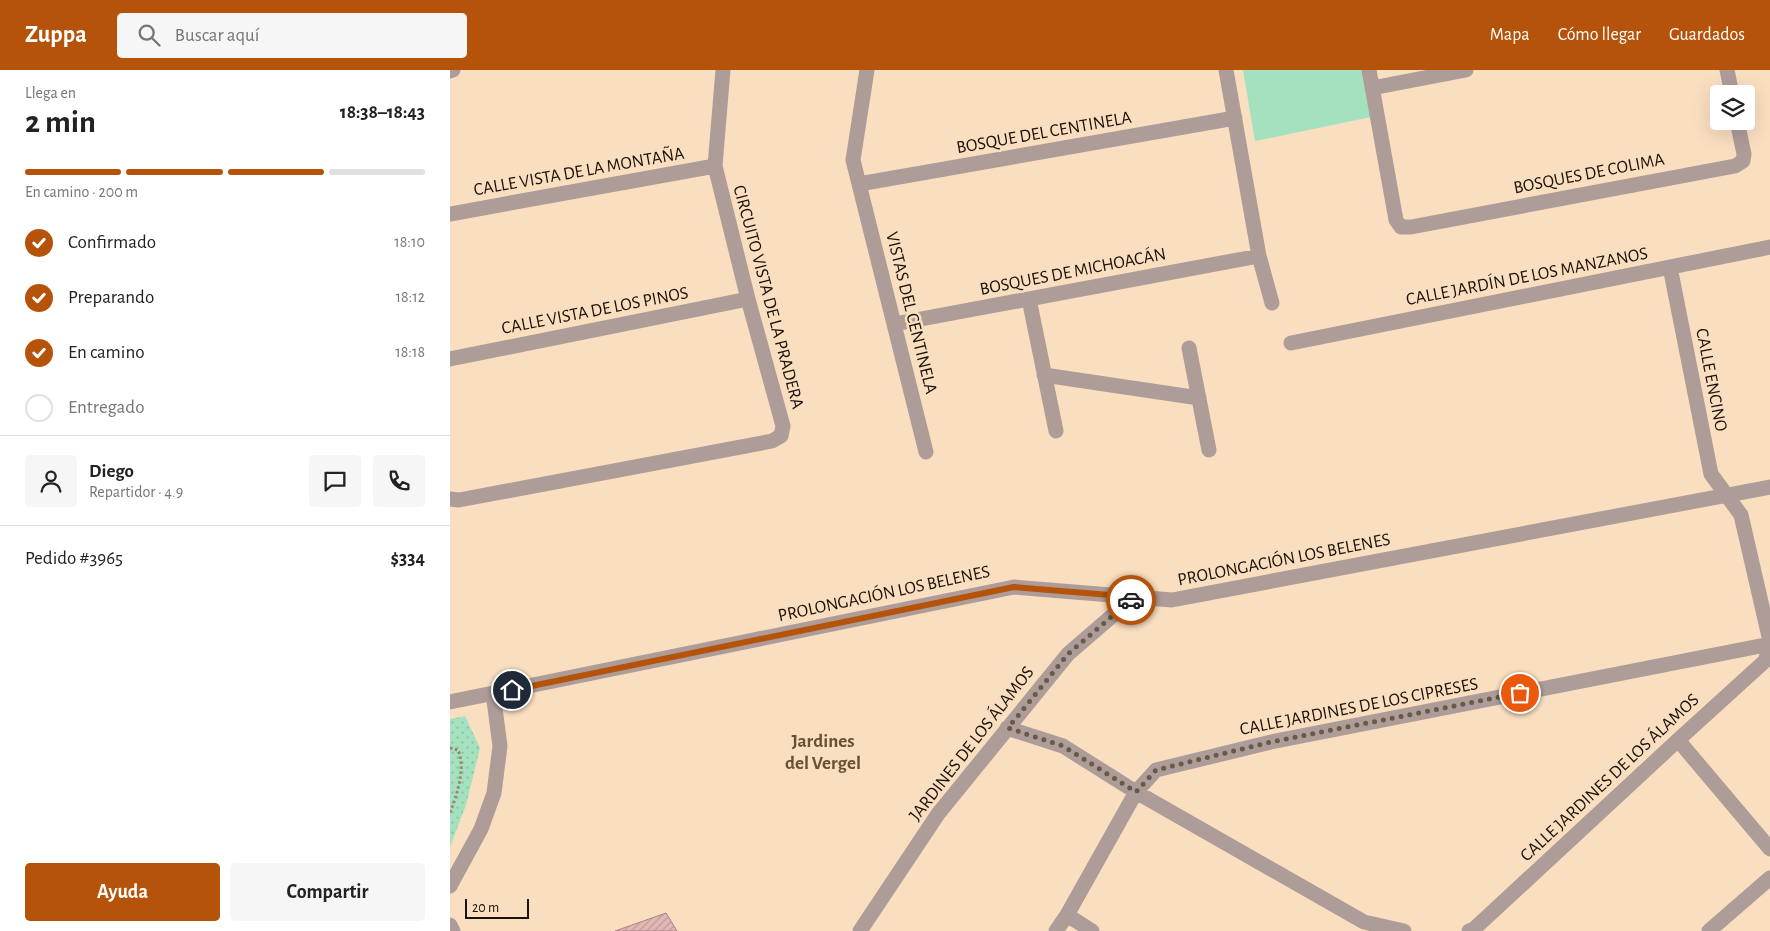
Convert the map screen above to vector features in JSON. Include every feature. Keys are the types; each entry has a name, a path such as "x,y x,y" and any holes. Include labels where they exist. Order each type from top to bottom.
{"street":[{"name":"CIRCUITO VISTA DE LA PRADERA","path":"450,499 459,500 762,443 772,441 781,436 783,426 748,299 715,166 724,70"},
{"name":"VISTAS DEL CENTINELA","path":"867,70 853,160 926,452"},
{"path":"1226,70 1259,256 1272,303"},
{"path":"1369,70 1372,88 1466,70"},
{"path":"1727,70 1730,85"},
{"name":"BOSQUES DE COLIMA","path":"1372,88 1396,220 1401,227 1421,225 1735,166 1743,161 1744,154 1740,130"},
{"name":"BOSQUE DEL CENTINELA","path":"859,184 1235,118"},
{"name":"CALLE VISTA DE LA MONTAÑA","path":"450,214 715,166"},
{"name":"CALLE JARDÍN DE LOS MANZANOS","path":"1291,343 1770,247"},
{"name":"BOSQUES DE MICHOACÁN","path":"894,324 1259,256"},
{"name":"CALLE ENCINO","path":"1670,267 1711,474 1741,516 1770,644"},
{"name":"CALLE VISTA DE LOS PINOS","path":"450,359 748,299"},
{"path":"1029,299 1056,431"},
{"path":"1189,348 1209,450"},
{"path":"1044,375 1199,398"},
{"name":"PROLONGACIÓN LOS BELENES","path":"450,702 1014,587 1172,600 1770,487"},
{"name":"JARDINES DE LOS ÁLAMOS","path":"860,931 938,814 1068,654 1134,597"},
{"name":"CALLE JARDINES DE LOS ÁLAMOS","path":"1469,931 1474,929 1765,661 1770,644"},
{"name":"CALLE JARDINES DE LOS CIPRESES","path":"1056,931 1067,915 1136,792 1156,770 1271,742 1770,644"},
{"path":"450,886 481,829 494,793 500,746 493,693"},
{"path":"1008,728 1063,746 1136,792 1362,926 1404,931"},
{"path":"1678,740 1770,849"},
{"path":"1709,931 1770,878"},
{"path":"1067,915 1092,931"},
{"path":"450,925 453,931"}],"path":[{"path":"450,748 458,750 462,760 455,799 450,813"}],"green space":[{"path":"1243,70 1364,70 1371,117 1255,141"},
{"path":"465,716 480,748 466,805 450,847 450,719"}],"building":[{"path":"666,913 677,931 615,931"}],"way so far":[{"path":"1131,600 1068,654 1008,728 1063,746 1136,792 1156,770 1271,742 1520,693"}],"district":[{"name":"Jardines del Vergel","path":"823,752"}],"route":[{"path":"512,690 1014,587 1134,597 1131,600"}]}
